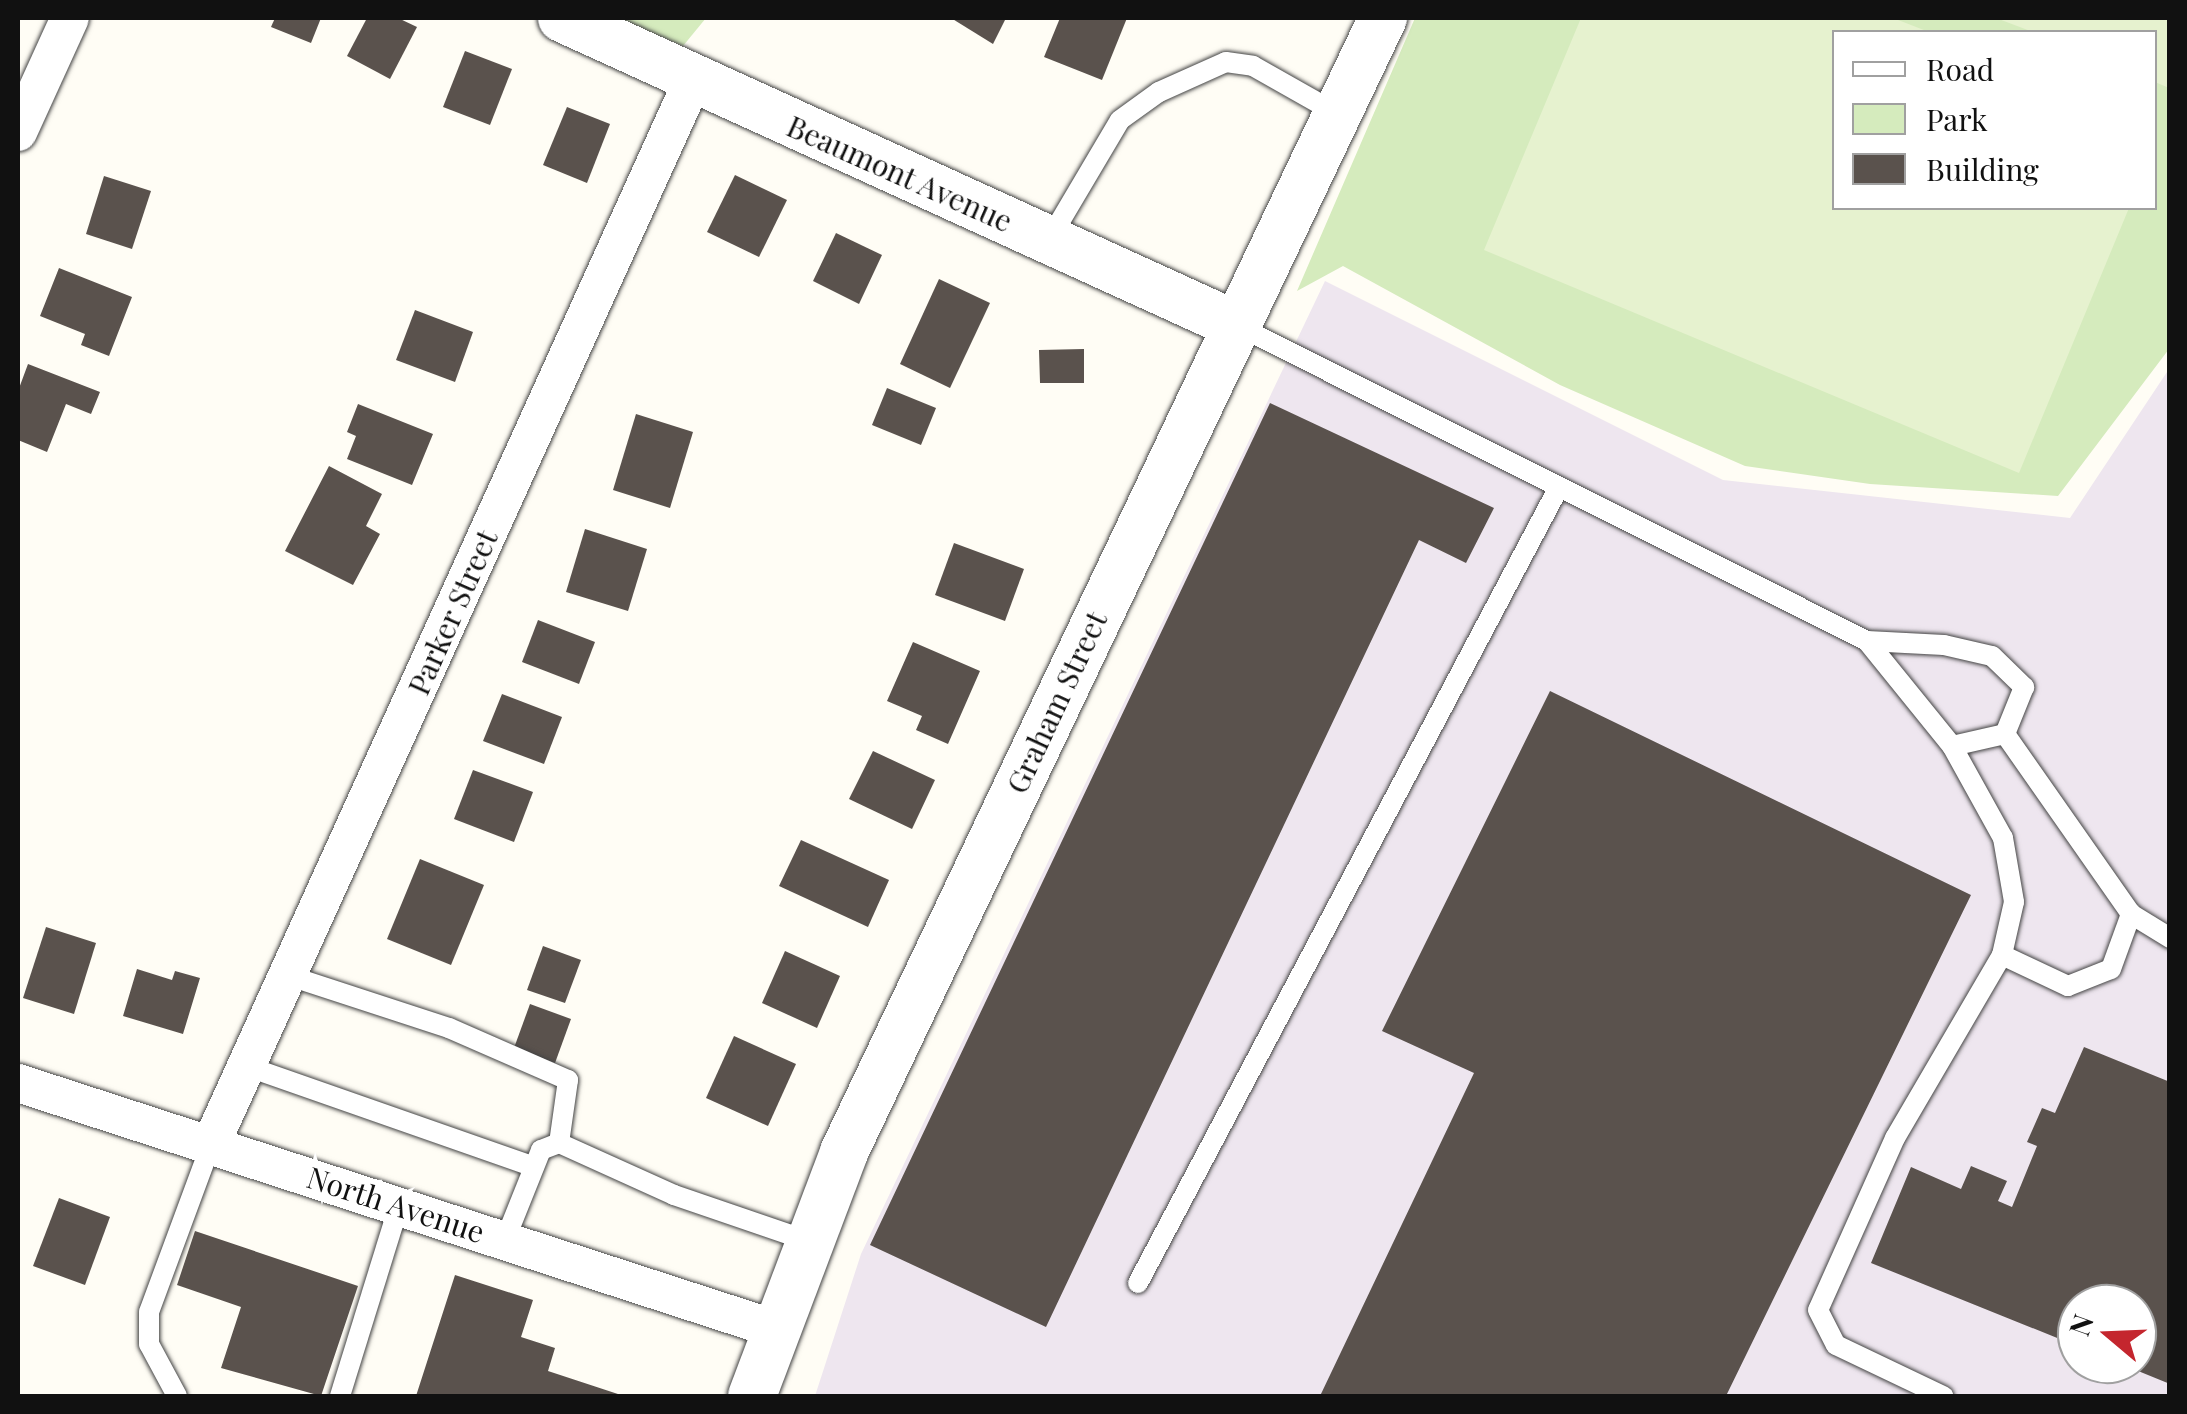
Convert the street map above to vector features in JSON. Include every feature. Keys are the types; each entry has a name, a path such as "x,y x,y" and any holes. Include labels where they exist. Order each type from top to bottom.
{"street":[{"path":"18,132 70,18"},
{"name":"Beaumont Avenue","path":"562,18 1238,326"},
{"name":"Graham Street","path":"752,1396 808,1241 1383,18"},
{"name":"Parker Street","path":"210,1144 260,1071 287,975 693,80"},
{"name":"North Avenue","path":"18,1082 775,1328"}],"lane":[{"path":"1049,241 1120,120 1158,92 1209,69 1226,62 1253,66 1340,114"},
{"path":"1238,326 1867,641 1944,644 1992,656 2024,687 2004,734"},
{"path":"1138,1283 1559,487"},
{"path":"1867,641 1952,746 2004,838 2014,902 2002,955 1895,1138 1818,1310 1836,1345 1943,1396"},
{"path":"1952,746 2004,734"},
{"path":"2004,734 2132,914 2170,938"},
{"path":"2002,955 2068,986 2111,969 2132,914"},
{"path":"287,975 449,1028 568,1080 570,1094 559,1143"},
{"path":"260,1071 534,1167"},
{"path":"505,1240 541,1150 559,1143 674,1195 808,1241"},
{"path":"177,1396 149,1344 149,1312 210,1144"},
{"path":"340,1396 399,1205"}],"shaded area":[{"path":"1325,281 1723,480 2070,518 2169,369 2169,1396 815,1396 861,1254"}],"green space":[{"path":"617,18 706,18 683,46"},
{"path":"1415,18 2169,18 2169,349 2058,496 1870,484 1745,466 1560,385 1343,266 1297,291"},
{"path":"1581,18 1893,18 1924,30 1832,30 1832,210 2128,210 2019,473 1484,250"},
{"path":"1996,18 2169,18 2169,88 2157,83 2157,30 2028,30"}],"building":[{"path":"275,18 321,18 311,43 271,27"},
{"path":"367,18 398,18 417,27 390,79 347,56"},
{"path":"951,18 1006,18 993,44"},
{"path":"1060,18 1127,18 1102,80 1044,57"},
{"path":"465,51 512,69 490,125 443,107"},
{"path":"567,107 610,124 587,183 543,165"},
{"path":"735,175 787,200 759,257 707,232"},
{"path":"104,176 151,191 132,249 86,234"},
{"path":"836,233 882,255 859,304 813,281"},
{"path":"59,268 132,297 109,356 81,345 85,334 40,316"},
{"path":"939,279 990,303 950,388 900,364"},
{"path":"415,310 473,332 455,382 396,360"},
{"path":"1084,349 1084,383 1040,383 1039,350"},
{"path":"28,364 100,392 91,414 66,404 47,452 18,440 18,391"},
{"path":"887,388 936,408 921,445 872,425"},
{"path":"1270,403 1494,508 1466,563 1419,540 1046,1327 870,1245"},
{"path":"358,404 433,434 412,485 347,459 356,436 347,432"},
{"path":"636,414 693,432 670,508 613,490"},
{"path":"329,466 382,494 366,526 380,534 353,585 285,551"},
{"path":"585,529 647,549 628,611 566,592"},
{"path":"954,543 1024,569 1005,621 935,595"},
{"path":"538,620 595,642 579,684 522,662"},
{"path":"913,642 980,671 948,744 916,730 922,716 887,701"},
{"path":"1550,691 1971,895 1726,1396 1320,1396 1474,1073 1382,1031"},
{"path":"502,694 562,717 544,764 483,741"},
{"path":"873,751 935,780 912,829 849,799"},
{"path":"473,770 533,792 514,842 454,819"},
{"path":"801,840 889,880 868,927 779,886"},
{"path":"420,859 484,885 451,965 387,939"},
{"path":"46,927 96,943 74,1014 23,998"},
{"path":"543,946 581,960 565,1003 527,990"},
{"path":"785,951 840,976 817,1028 762,1003"},
{"path":"137,969 172,980 175,971 200,978 183,1034 123,1016"},
{"path":"530,1004 571,1019 555,1063 514,1048"},
{"path":"734,1036 796,1064 768,1126 706,1098"},
{"path":"2084,1047 2170,1082 2170,1384 2157,1379 2157,1284 2057,1284 2057,1338 1871,1263 1911,1167 1961,1189 1971,1166 2007,1181 1998,1201 2012,1207 2037,1146 2027,1142 2042,1108 2055,1113"},
{"path":"59,1198 110,1217 85,1285 33,1266"},
{"path":"195,1231 358,1286 321,1396 221,1368 241,1307 177,1285"},
{"path":"455,1275 533,1300 521,1337 555,1348 548,1371 624,1396 416,1396"}]}
